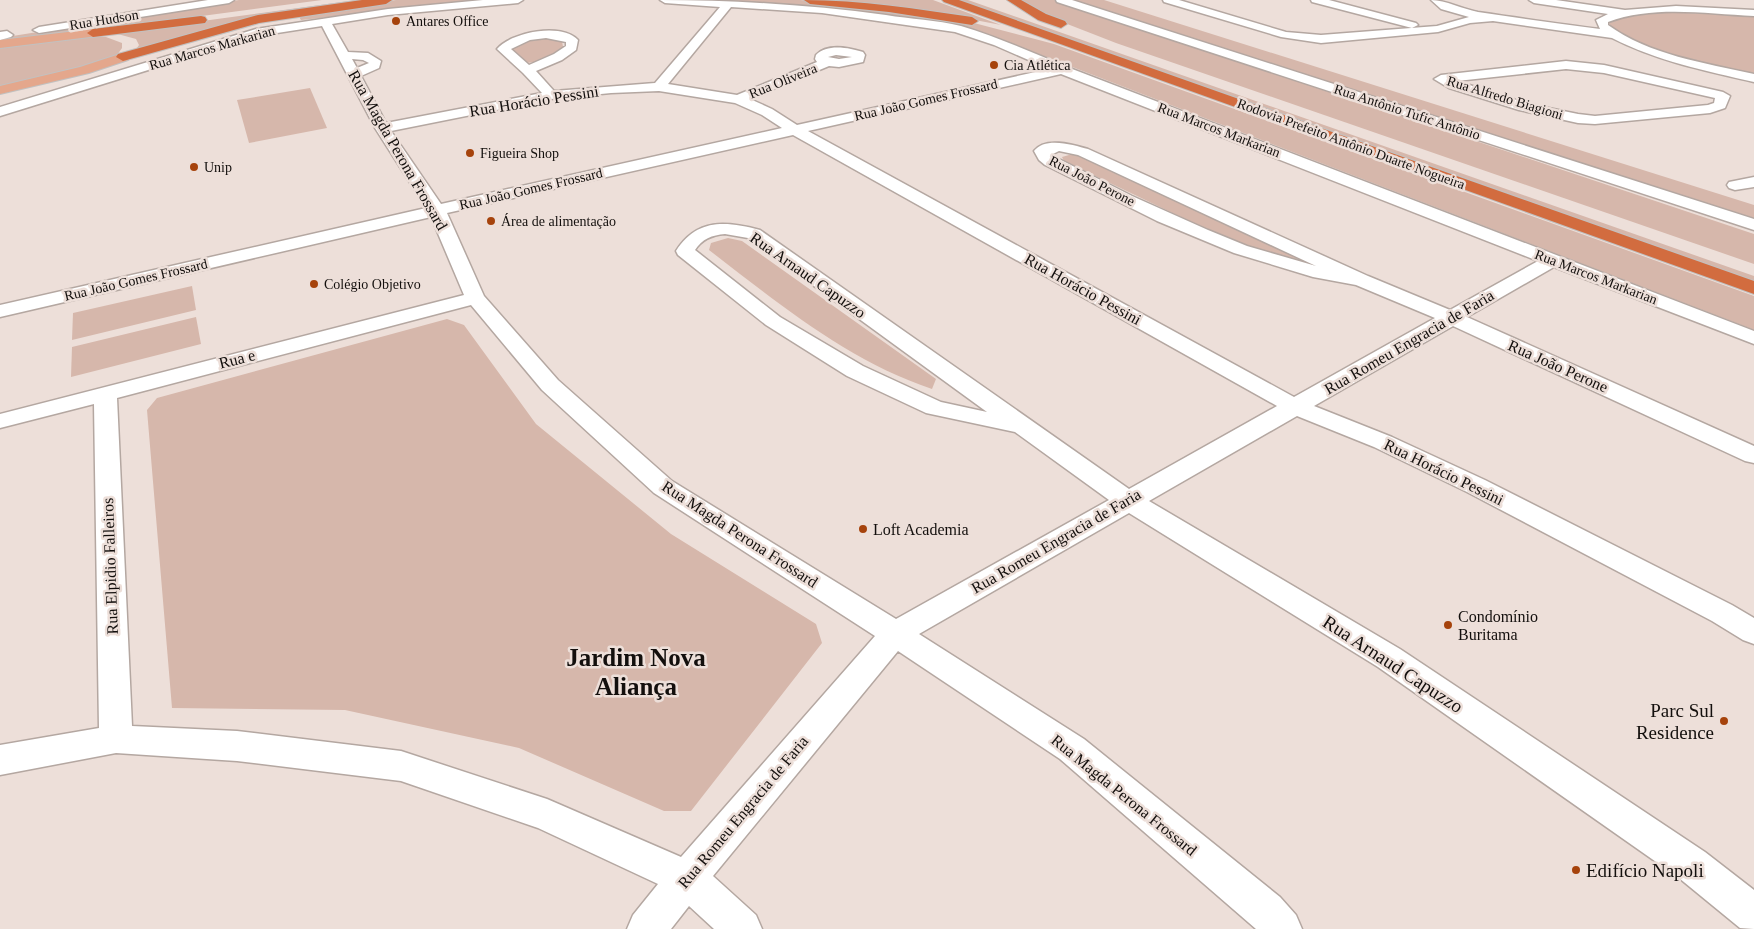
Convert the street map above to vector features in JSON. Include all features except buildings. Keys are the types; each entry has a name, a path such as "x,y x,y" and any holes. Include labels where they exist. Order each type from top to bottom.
{"highway":[{"path":"236,15 329,0"},
{"path":"93,33 348,0"},
{"path":"117,59 258,19 386,0"},
{"path":"810,0 889,8 972,20 1147,65"},
{"name":"Rodovia Prefeito Antônio Duarte Nogueira","path":"948,0 1147,65 1754,272"},
{"name":"Rodovia Prefeito Antônio Duarte Nogueira","path":"976,0 1147,65 1754,288"},
{"path":"1013,0 1042,17 1077,31"},
{"path":"93,33 123,39 129,44 130,50 117,59"},
{"path":"1111,44 1147,65"}],"main road":[{"path":"2,39 93,33"},
{"path":"0,90 117,59 134,69"}],"street":[{"name":"Rua Hudson","path":"39,30 229,0"},
{"name":"Rua Marcos Markarian","path":"0,112 38,98 256,33 388,12 518,0"},
{"name":"Rua Marcos Markarian","path":"665,0 850,13 958,30 998,42 1062,70 1754,338"},
{"name":"Rua Antônio Tufic Antônio","path":"1060,0 1754,225"},
{"path":"1168,0 1304,39 1404,33 1444,27 1466,16"},
{"path":"1316,0 1398,22 1444,27"},
{"path":"1436,0 1441,5 1466,16 1494,17 1614,35 1641,46 1730,73 1754,78"},
{"path":"1534,0 1624,13"},
{"path":"659,87 728,4"},
{"path":"1614,35 1603,26 1602,20 1612,15 1624,13 1658,11 1754,13"},
{"name":"Rua Magda Perona Frossard","path":"325,22 382,128 437,211 475,298 550,385 664,487 1072,749 1266,911 1282,929"},
{"path":"1398,22 1404,33"},
{"path":"528,70 558,57 572,47 572,40 565,36 548,34 528,36 513,40 503,49 528,70 551,95"},
{"path":"343,56 361,55 375,61 375,65 371,68 354,74"},
{"name":"Rua Oliveira","path":"738,99 828,62"},
{"name":"Rua Alfredo Biagioni","path":"1566,65 1586,66 1722,96 1720,106 1710,109 1580,120 1556,115 1454,85 1440,79 1566,65"},
{"name":"Rua João Gomes Frossard","path":"0,311 1062,70"},
{"path":"1730,73 1729,78 1735,86"},
{"path":"1722,96 1723,93 1735,86 1754,85"},
{"name":"Rua Horácio Pessini","path":"382,128 551,95 582,91 659,87 738,99 767,112 795,130 1295,407 1383,442 1476,486 1722,613 1754,632"},
{"name":"Rua João Perone","path":"1361,280 1334,277 1244,252 1188,229 1051,162 1044,157 1042,151 1059,146 1083,152 1361,280 1452,318 1754,454"},
{"path":"1735,185 1754,182"},
{"name":"Rua Arnaud Capuzzo","path":"1015,413 934,408 855,371 773,321 685,252 690,242 700,234 716,230 736,228 754,234 1015,413 1127,500 1389,658 1692,864 1754,914"},
{"name":"Rua Romeu Engracia de Faria","path":"647,929 687,878 895,634 1127,500 1553,260"},
{"name":"Rua e","path":"0,421 475,298"},
{"name":"Rua Elpidio Falleiros","path":"105,393 116,739"},
{"path":"0,760 116,739 237,746 401,766 547,815 687,878 742,929"}],"shaded area":[{"path":"239,0 322,0 0,43 0,38"},
{"path":"357,0 374,0 278,13 135,51 139,45 136,39 114,33"},
{"path":"396,0 488,0 301,20 297,14"},
{"path":"719,0 800,0 849,4 974,23 1054,44 1754,296 1754,330 997,38 908,18"},
{"path":"828,0 933,0 1001,25 954,16"},
{"path":"959,0 968,0 1754,276 1754,282"},
{"path":"1019,0 1054,0 1754,234 1754,264 1116,43 1057,20"},
{"path":"1068,0 1104,0 1754,205 1754,221"},
{"path":"1652,12 1754,15 1754,75 1662,52 1611,30 1609,21 1622,15"},
{"path":"84,37 106,37 122,43 122,48 117,55 106,61 0,88 0,47"},
{"path":"545,37 562,41 563,47 550,57 536,62 525,63 510,48 532,39"},
{"path":"310,88 327,128 249,143 237,100"},
{"path":"1078,155 1296,256 1298,262 1254,249 1208,230 1064,161 1062,157"},
{"path":"728,238 742,241 936,379 932,389 871,363 843,347 788,310 709,250 711,243"},
{"path":"192,286 196,310 72,340 73,313"},
{"path":"196,317 201,344 71,377 72,347"},
{"path":"447,319 464,325 536,424 671,534 816,624 822,643 691,811 664,811 519,748 345,710 172,708 147,410 157,398"}],"place":[{"name":"Antares Office","path":"396,21"},
{"name":"Cia Atlética","path":"994,65"},
{"name":"Figueira Shop","path":"470,153"},
{"name":"Unip","path":"194,167"},
{"name":"Área de alimentação","path":"491,221"},
{"name":"Colégio Objetivo","path":"314,284"},
{"name":"Loft Academia","path":"863,529"},
{"name":"Condomínio Buritama","path":"1448,625"},
{"name":"Parc Sul Residence","path":"1724,721"},
{"name":"Edifício Napoli","path":"1576,870"}],"district":[{"name":"Jardim Nova Aliança","path":"636,672"}]}
